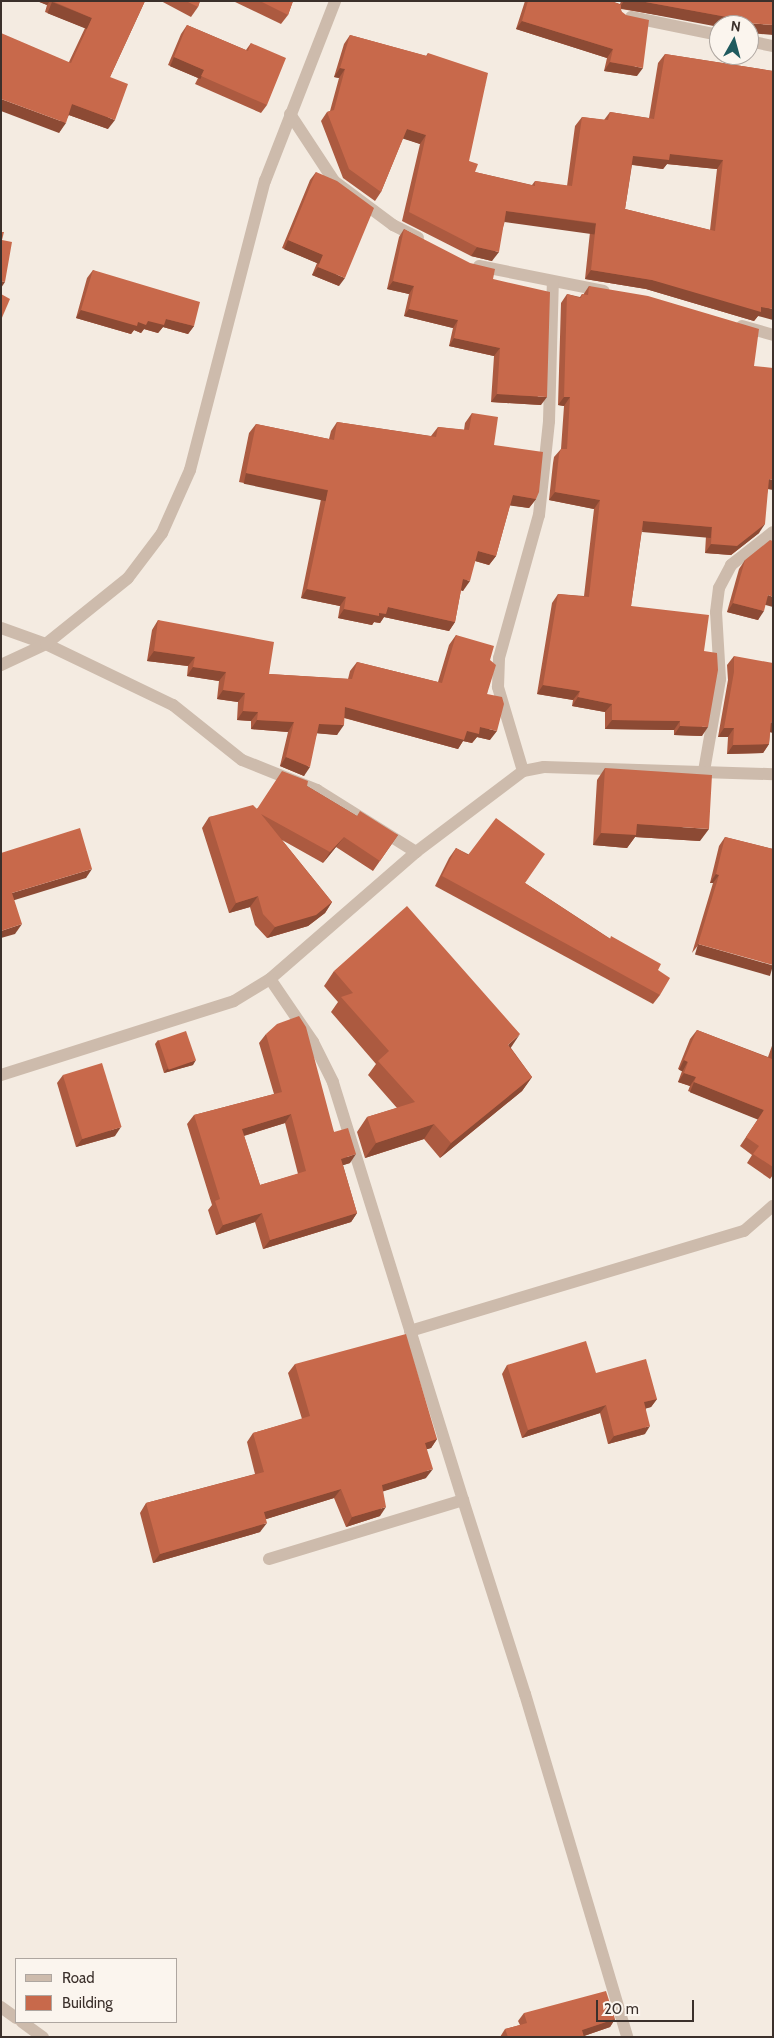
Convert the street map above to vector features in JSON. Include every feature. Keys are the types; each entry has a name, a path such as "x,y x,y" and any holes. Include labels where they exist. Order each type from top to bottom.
{"street":[{"path":"1,665 46,644 128,578 162,534 190,470 265,181 335,1"},
{"path":"622,16 709,33"},
{"path":"759,43 773,46"},
{"path":"290,114 334,181 393,225 426,242"},
{"path":"468,264 617,293"},
{"path":"523,771 498,687 499,658 539,515 549,422 553,282"},
{"path":"727,322 773,336"},
{"path":"704,772 720,679 716,612 719,588 731,565 773,532"},
{"path":"1,628 46,644 173,705 242,760 317,790 416,852"},
{"path":"1,1075 234,1001 270,979 416,852 523,771 544,767 773,774"},
{"path":"270,979 313,1042 333,1082 525,1694 627,2037"},
{"path":"410,1331 744,1231 773,1206"},
{"path":"269,1559 463,1500"},
{"path":"1,2006 15,2017"},
{"path":"23,2023 43,2037"}],"building":[{"path":"52,1 145,1 110,77 128,84 115,120 72,104 66,123 1,99 1,33 71,63 92,18"},
{"path":"186,1 200,1 198,7"},
{"path":"260,1 293,1 288,15"},
{"path":"528,1 611,1 621,5 621,11 626,15 649,20 643,68 610,62 613,49 522,21"},
{"path":"640,1 773,1 773,25 759,24 759,15 716,15"},
{"path":"187,25 248,51 251,43 286,58 267,105 201,76 204,70 174,57"},
{"path":"350,35 427,56 428,53 488,73 469,161 478,164 475,172 535,186 535,181 572,186 582,117 608,120 610,112 654,119 665,54 709,61 709,65 735,65 773,71 773,309 761,307 761,312 652,280 591,270 596,223 506,211 499,252 477,247 409,212 426,135 407,129 381,192 349,169 327,112 334,110 345,69 340,68","holes":["670,154 723,160 715,231 625,209 633,156 669,160"]},
{"path":"316,172 337,181 374,208 345,278 318,267 323,255 288,240"},
{"path":"404,229 470,263 495,269 493,279 550,292 547,397 497,394 500,348 454,338 458,320 409,309 414,286 393,281"},
{"path":"1,232 4,232 2,240 12,242 5,282 1,281"},
{"path":"93,270 200,302 194,326 166,319 164,325 148,321 146,325 138,322 137,326 81,310"},
{"path":"589,286 648,296 759,329 754,366 773,368 773,480 769,479 765,524 737,546 711,544 712,527 643,521 631,606 709,615 704,651 717,653 718,670 708,727 680,726 680,721 612,720 612,704 578,697 580,691 543,685 558,594 589,597 600,500 555,492 559,454 561,449 567,449 570,397 564,397 567,294 581,298 582,294 588,295"},
{"path":"1,294 10,299 1,320"},
{"path":"472,413 498,417 494,445 543,452 539,492 536,499 513,495 496,556 478,551 470,581 463,579 455,622 388,607 386,614 379,613 379,616 344,609 346,597 307,589 328,490 246,473 256,424 334,440 337,422 436,437 438,427 469,430"},
{"path":"770,540 773,541 773,597 768,595 764,611 733,603 745,560"},
{"path":"158,620 274,642 269,674 352,679 357,662 442,683 456,635 494,646 490,660 496,665 487,694 502,697 504,704 497,731 480,727 479,734 467,731 464,740 345,707 344,725 319,724 310,767 286,757 294,722 257,720 258,712 243,711 245,693 223,690 226,672 193,667 195,657 154,651"},
{"path":"734,656 773,663 773,723 771,722 769,744 733,745 734,728 724,728 734,672"},
{"path":"605,768 712,775 709,829 637,824 636,835 601,833"},
{"path":"282,771 308,781 307,786 357,816 360,811 398,835 380,861 344,837 330,852 261,814 332,902 316,915 275,927 263,914 258,896 236,903 209,817 253,805 257,809"},
{"path":"496,818 545,854 525,883 610,939 611,936 661,964 658,970 670,978 660,995 442,876 456,848 468,855"},
{"path":"80,828 92,869 12,893 22,924 1,931 1,853"},
{"path":"725,837 773,849 773,965 698,944 719,875 716,874"},
{"path":"407,906 520,1034 508,1045 532,1077 451,1143 434,1124 376,1143 367,1117 415,1102 378,1061 389,1051 341,997 353,993 334,971"},
{"path":"299,1016 306,1027 334,1132 348,1128 356,1154 341,1159 357,1213 270,1240 262,1213 223,1225 215,1201 220,1199 194,1115 282,1092 266,1034 277,1024","holes":["291,1114 306,1171 260,1185 242,1129"]},
{"path":"697,1030 772,1059 773,1055 773,1167 753,1154 759,1146 746,1137 764,1110 694,1082 696,1077 684,1073 688,1062 684,1060"},
{"path":"186,1031 196,1060 169,1070 159,1040"},
{"path":"102,1063 122,1127 82,1139 63,1075"},
{"path":"406,1334 437,1439 425,1443 433,1469 382,1485 386,1507 352,1517 341,1489 264,1512 267,1523 160,1554 146,1503 264,1472 253,1433 310,1416 295,1364"},
{"path":"586,1341 596,1373 646,1359 657,1399 644,1402 650,1426 614,1436 606,1405 528,1430 507,1365"},
{"path":"606,1991 615,2019 582,2030 584,2037 508,2037 505,2029 527,2023 524,2013"}]}
